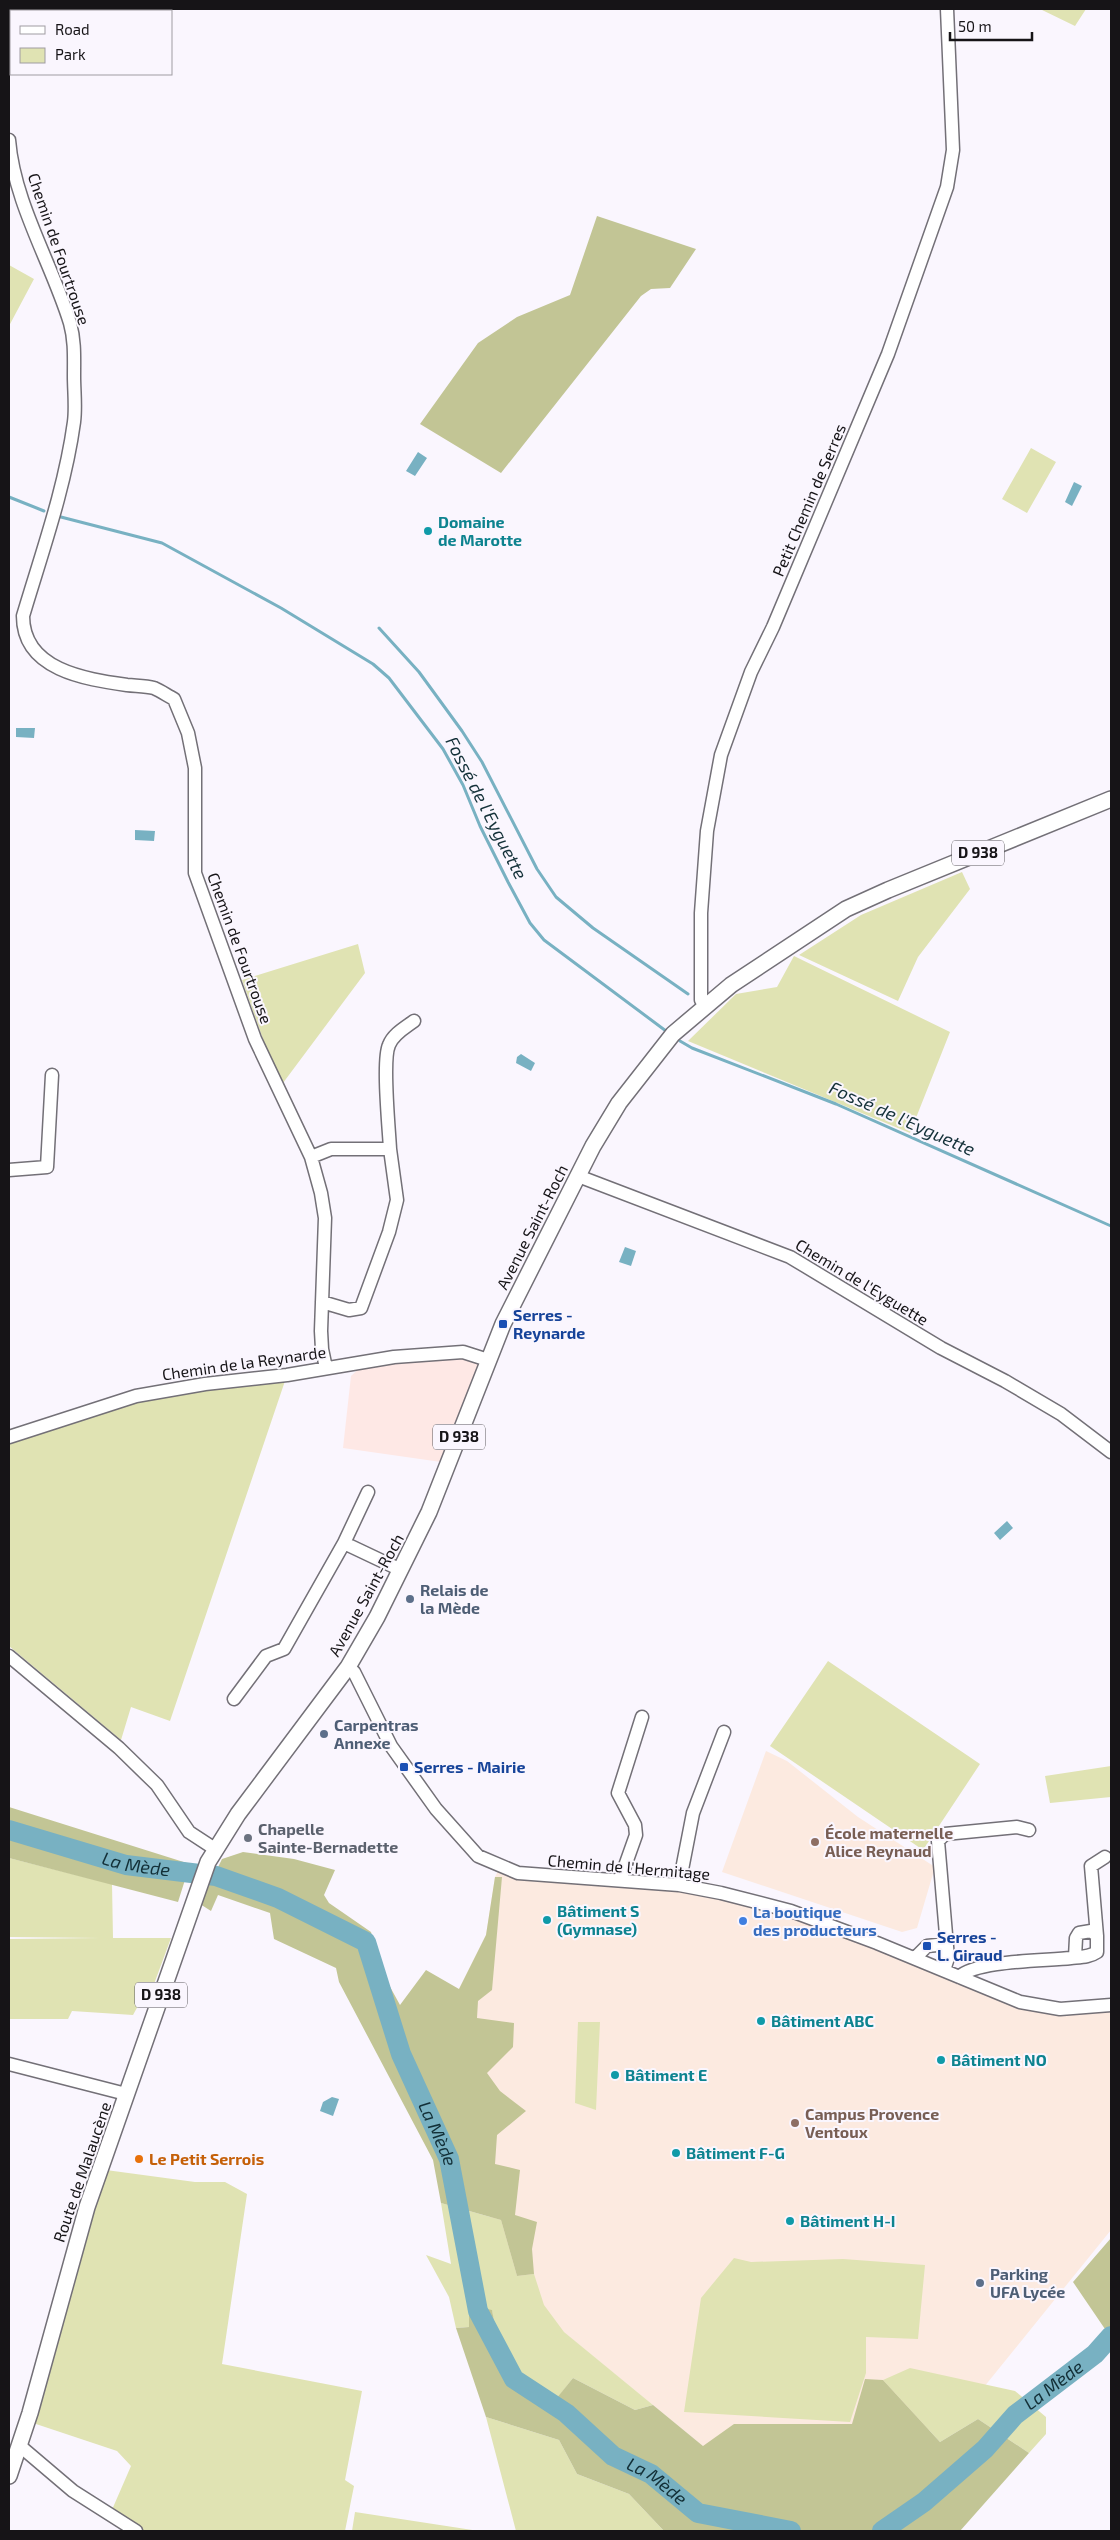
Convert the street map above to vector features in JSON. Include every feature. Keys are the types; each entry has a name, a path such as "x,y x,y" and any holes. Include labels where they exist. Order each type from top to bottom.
{"main road":[{"name":"Avenue Saint-Roch","path":"200,1882 211,1855 348,1667 401,1570 429,1512 503,1324 578,1176 608,1121 637,1078 673,1034 704,1005 803,936 846,909 1111,798"},
{"name":"Route de Malaucène","path":"9,2476 20,2446 76,2243 200,1882"}],"street":[{"name":"Petit Chemin de Serres","path":"704,1005 701,1000 701,914 708,831 721,755 751,672 773,627 888,354 947,187 953,140 947,9"},
{"name":"Chemin de Fourtrouse","path":"9,140 12,162 24,201 66,311 75,344 72,435 64,472 23,616 23,630 27,642 38,655 59,670 154,688 174,699 188,733 195,768 195,873 255,1039 311,1157 324,1208 322,1349 326,1368"},
{"path":"322,1302 349,1310 362,1308 389,1232 397,1200 390,1149 388,1045 397,1034 414,1021"},
{"path":"9,1170 47,1167 52,1075"},
{"path":"311,1157 331,1149 390,1149"},
{"name":"Chemin de l'Eyguette","path":"578,1176 790,1257 941,1348 1061,1414 1111,1452"},
{"name":"Chemin de la Reynarde","path":"9,1437 136,1396 205,1384 287,1375 370,1360 457,1352 488,1360"},
{"path":"234,1699 266,1656 284,1649 344,1544 368,1492"},
{"path":"344,1544 401,1570"},
{"path":"9,1656 119,1748 157,1785 189,1832 211,1855"},
{"name":"Chemin de l'Hermitage","path":"348,1667 354,1672 391,1746 404,1767 443,1817 478,1856 518,1873 679,1885 722,1892 791,1912 915,1958 995,1994 1037,2007 1060,2009 1111,2005"},
{"path":"620,1880 636,1835 635,1824 618,1793 642,1717"},
{"path":"679,1885 694,1813 724,1732"},
{"path":"944,1970 948,1958 938,1850 941,1837 945,1834 1017,1827 1028,1830"},
{"path":"958,1976 982,1967 1092,1955 1097,1952 1091,1866 1104,1857"},
{"path":"1075,1957 1076,1938 1079,1933 1091,1931 1097,1936"},
{"path":"915,1958 927,1946 946,1944"},
{"path":"9,2064 126,2094"},
{"path":"20,2446 73,2491 136,2531"}],"shaded area":[{"path":"461,1358 480,1364 441,1462 343,1448 351,1376 362,1366"},
{"name":"École maternelle Alice Reynaud","path":"766,1751 787,1761 858,1817 935,1867 917,1928 902,1932 722,1872"},
{"name":"Campus Provence Ventoux","path":"498,1871 702,1894 801,1920 1020,2007 1045,2013 1068,2015 1111,2011 1111,2230 954,2424 737,2474 500,2280 459,1989 486,1935 495,1877"}],"green space":[{"path":"1040,9 1086,9 1075,26"},
{"path":"597,216 696,249 670,288 651,289 641,296 501,473 420,424 478,343 517,317 570,295"},
{"path":"9,265 34,279 9,326"},
{"path":"1031,448 1056,462 1027,513 1002,499"},
{"path":"962,872 970,889 918,957 898,1001 799,955 861,915"},
{"path":"358,944 365,973 280,1087 242,980"},
{"path":"794,956 950,1032 910,1133 688,1041 736,994 777,987"},
{"path":"286,1378 170,1721 131,1707 121,1740 9,1646 9,1441 136,1399"},
{"path":"828,1661 980,1764 923,1850 770,1746"},
{"path":"1111,1766 1111,1797 1050,1803 1045,1776"},
{"path":"9,1807 190,1864 178,1902 9,1858"},
{"path":"243,1852 294,1859 335,1870 324,1895 329,1903 371,1932 383,1974 400,2005 426,1970 459,1989 486,1935 495,1877 502,1877 492,1990 478,2001 477,2018 514,2023 513,2047 487,2073 500,2091 526,2111 497,2135 495,2164 520,2170 515,2215 537,2222 532,2249 534,2274 517,2276 501,2220 441,2203 433,2160 339,1982 336,1968 274,1939 270,1913 218,1895 211,1911 200,1904 222,1859"},
{"path":"9,1858 112,1884 113,1938 171,1938 150,1995 144,1995 133,2015 72,2011 68,2019 9,2019 9,1939 100,1938 9,1937"},
{"path":"578,2022 600,2022 596,2110 575,2103"},
{"path":"106,2170 195,2182 225,2182 247,2194 222,2364 362,2391 345,2480 354,2486 345,2531 144,2531 111,2512 131,2466 117,2451 33,2423 86,2226"},
{"path":"441,2203 501,2220 517,2276 534,2274 544,2305 564,2332 653,2405 635,2410 573,2378 552,2405 514,2379 500,2353 492,2311 469,2327 456,2328 449,2297 426,2255 451,2264"},
{"path":"1111,2238 1111,2328 1107,2332 1073,2282"},
{"path":"734,2258 751,2262 843,2259 925,2265 918,2339 866,2337 866,2373 850,2422 684,2412 701,2298"},
{"path":"469,2305 492,2310 500,2353 514,2379 552,2404 573,2378 635,2410 653,2405 703,2446 734,2424 852,2424 865,2379 883,2380 940,2442 978,2419 1029,2453 960,2531 664,2531 629,2494 577,2474 559,2440 486,2417 456,2328 469,2327"},
{"path":"910,2368 1015,2391 1046,2417 1046,2434 1029,2453 978,2419 940,2442 883,2380"},
{"path":"486,2417 559,2440 577,2474 629,2494 664,2531 516,2531"},
{"path":"355,2512 479,2531 352,2531"}],"water":[{"path":"418,452 427,458 415,476 406,471"},
{"path":"1074,482 1082,486 1072,506 1065,502"},
{"path":"16,728 35,728 34,738 16,737"},
{"path":"135,830 155,831 154,841 135,840"},
{"path":"521,1054 535,1063 531,1071 516,1063 517,1057"},
{"path":"625,1247 636,1251 631,1266 619,1262"},
{"path":"1007,1521 1013,1528 1000,1540 994,1533"},
{"path":"332,2097 339,2099 333,2116 320,2111 323,2102"}],"waterway":[{"name":"Fossé de l'Eyguette","path":"9,497 44,511"},
{"name":"Fossé de l'Eyguette","path":"57,516 162,543 281,608 373,664 389,678 443,749 463,785 480,826 530,923 544,940 666,1031"},
{"path":"379,628 419,672 462,731 482,762 537,869 556,897 593,928 688,994"},
{"name":"Fossé de l'Eyguette","path":"680,1041 692,1048 836,1104 1111,1226"},
{"name":"La Mède","path":"9,1830 126,1865 216,1876 278,1898 366,1942 401,2054 449,2159 478,2311 514,2379 566,2413 613,2456 651,2474 698,2513 791,2531"},
{"name":"La Mède","path":"882,2531 924,2502 985,2449 1015,2415 1095,2354 1111,2336"}],"place":[{"name":"Domaine de Marotte","path":"428,531"},
{"name":"Serres - Reynarde","path":"503,1324"},
{"name":"Relais de la Mède","path":"410,1599"},
{"name":"Carpentras Annexe","path":"324,1734"},
{"name":"Serres - Mairie","path":"404,1767"},
{"name":"Chapelle Sainte-Bernadette","path":"248,1838"},
{"name":"École maternelle Alice Reynaud","path":"815,1842"},
{"name":"Bâtiment S (Gymnase)","path":"547,1920"},
{"name":"La boutique des producteurs","path":"743,1921"},
{"name":"Serres - L. Giraud","path":"927,1946"},
{"name":"Bâtiment ABC","path":"761,2021"},
{"name":"Bâtiment NO","path":"941,2060"},
{"name":"Bâtiment E","path":"615,2075"},
{"name":"Campus Provence Ventoux","path":"795,2123"},
{"name":"Bâtiment F-G","path":"676,2153"},
{"name":"Le Petit Serrois","path":"139,2159"},
{"name":"Bâtiment H-I","path":"790,2221"},
{"name":"Parking UFA Lycée","path":"980,2283"}]}
